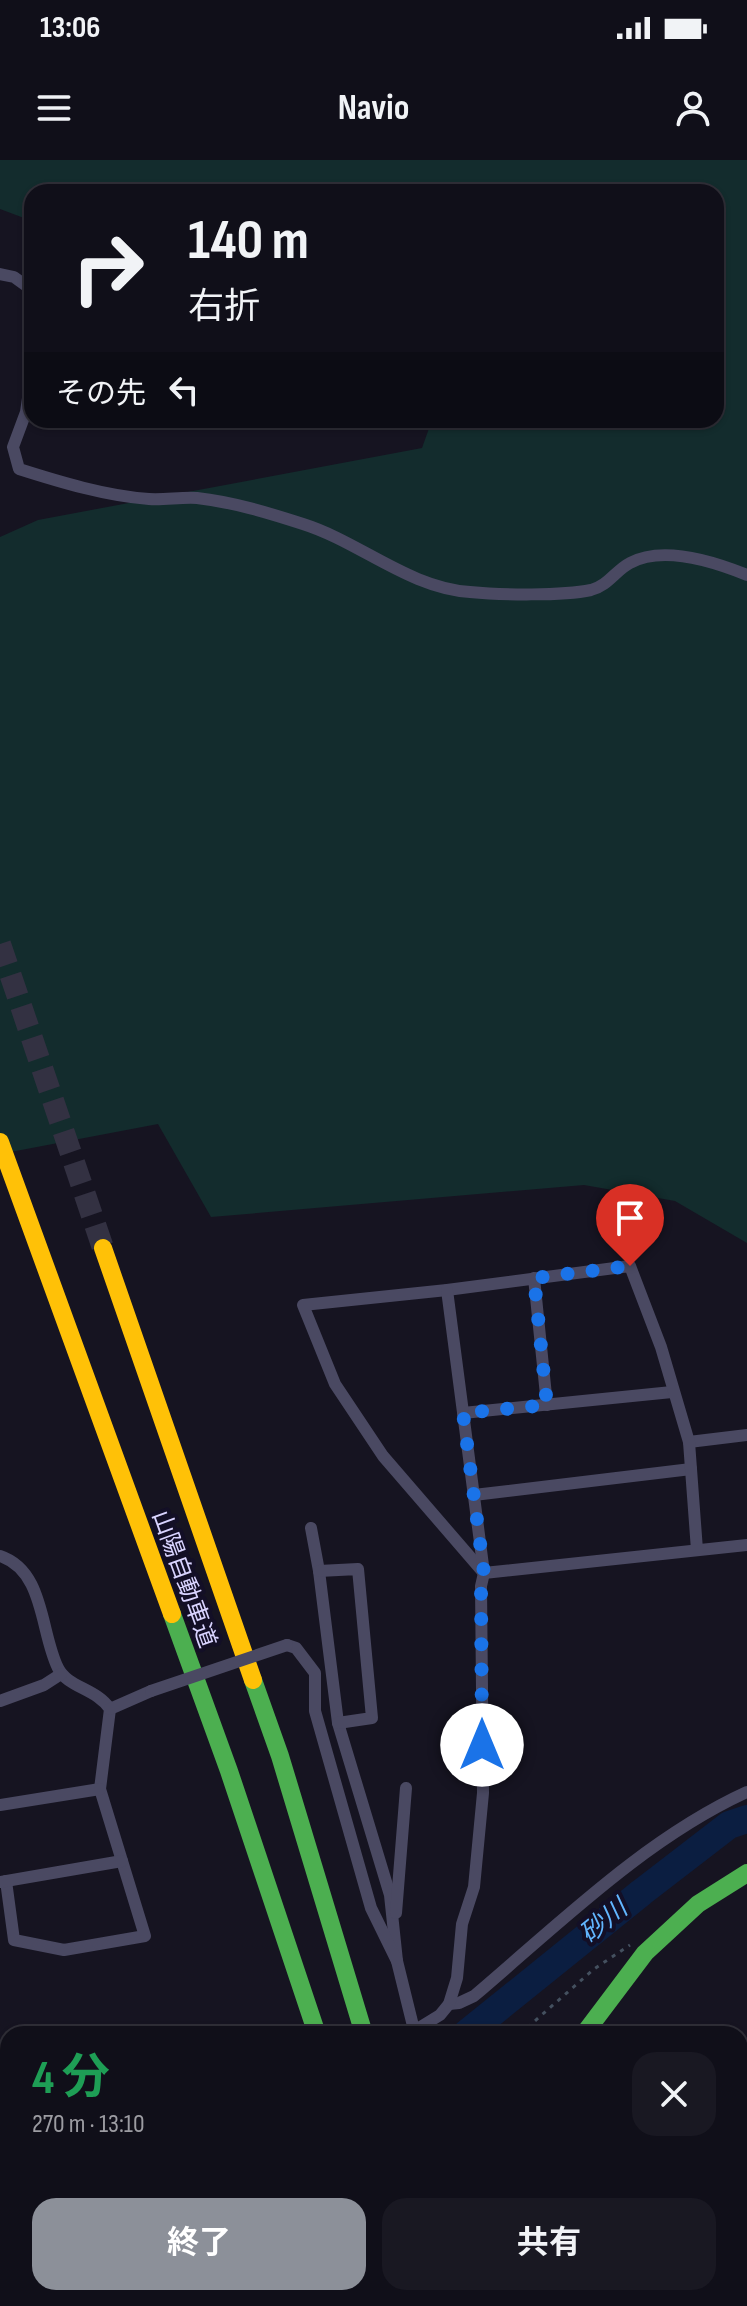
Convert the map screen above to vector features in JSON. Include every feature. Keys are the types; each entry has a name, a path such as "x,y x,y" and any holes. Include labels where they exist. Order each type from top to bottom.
{"main road":[{"name":"山陽自動車道","path":"0,1142 229,1771 314,2026"},
{"name":"山陽自動車道","path":"103,1248 280,1756 362,2026"},
{"path":"590,2026 645,1953 698,1904 747,1873"}],"street":[{"path":"0,274 14,277 24,284"},
{"path":"24,415 6,446 19,469 60,482 148,499 197,498 240,506 307,525 435,586 458,590 574,593 595,589 629,563 649,556 717,562 747,575"},
{"path":"484,1573 383,1456 335,1384 303,1305 630,1266 661,1347 689,1442 697,1550"},
{"path":"534,1278 547,1405"},
{"path":"424,2026 440,2015 449,2004 457,1978 462,1924 474,1887 483,1793 481,1586 484,1573 447,1290"},
{"path":"463,1413 672,1392"},
{"path":"689,1442 747,1435"},
{"path":"474,1495 691,1469"},
{"path":"311,1528 338,1723 382,1866 394,1924 397,1961 411,2026"},
{"path":"484,1573 747,1545"},
{"path":"0,1556 23,1570 35,1592 46,1640 61,1674 102,1697 110,1709 100,1789 145,1936 64,1950 14,1940 3,1882 122,1861"},
{"path":"319,1571 358,1569 372,1718 338,1723"},
{"path":"110,1709 151,1691 287,1645 296,1648 315,1673 315,1711 371,1908 397,1961"},
{"path":"0,1701 44,1685 61,1674"},
{"path":"394,1924 399,1898 406,1788"},
{"path":"0,1805 100,1789"},
{"path":"449,2004 474,1996 661,1839 706,1811 747,1792"}],"green space":[{"path":"0,160 747,160 747,1243 675,1201 584,1185 211,1217 158,1124 0,1154 0,537 38,520 422,448 429,428 724,428 724,184 24,184 24,218 0,209"}],"waterway":[{"name":"砂川","path":"476,2026 729,1825 747,1819"}],"tunnel":[{"path":"0,944 103,1248"}],"traffic: fast":[{"path":"172,1614 229,1771 314,2026"},
{"path":"253,1680 280,1756 362,2026"},
{"path":"590,2026 645,1953 698,1904 747,1873"}],"traffic: slow":[{"path":"0,1142 172,1614"},
{"path":"103,1248 253,1680"}],"route":[{"path":"482,1745 481,1586 484,1573 463,1413 547,1405 534,1278 630,1266"}]}
